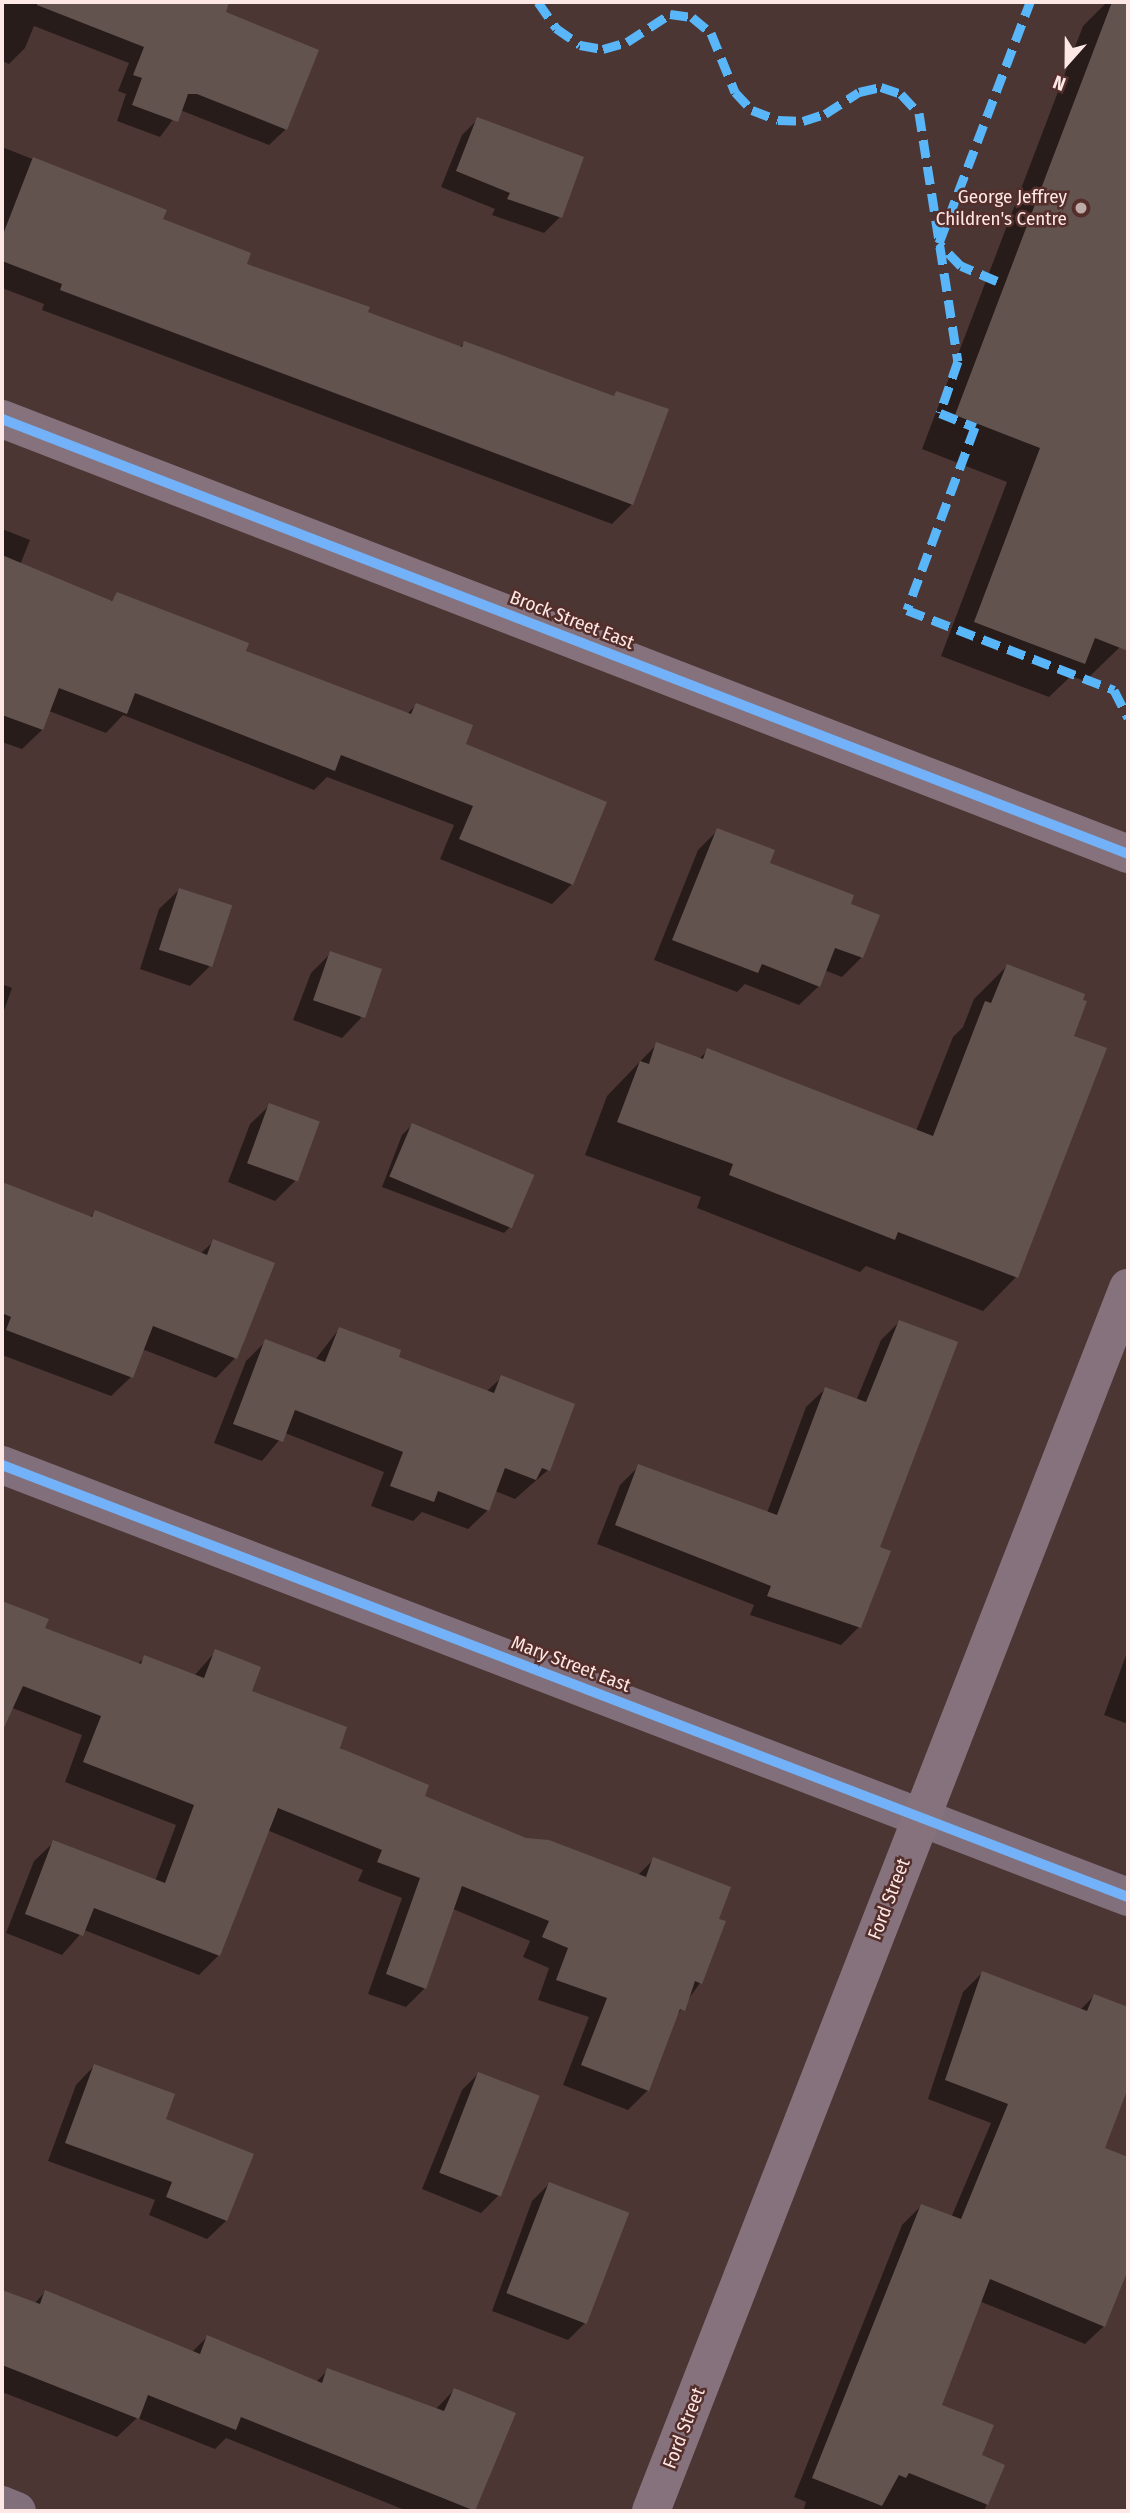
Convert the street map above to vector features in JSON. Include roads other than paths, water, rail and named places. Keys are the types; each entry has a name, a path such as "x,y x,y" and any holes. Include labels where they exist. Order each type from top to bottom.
{"main road":[{"name":"Brock Street East","path":"2,419 1128,854"},
{"name":"Ford Street","path":"652,2511 1128,1288"}],"street":[{"name":"Mary Street East","path":"2,1465 1128,1897"},
{"path":"2,2505 17,2511"}],"place":[{"name":"George Jeffrey Children's Centre","path":"1081,208"}]}
